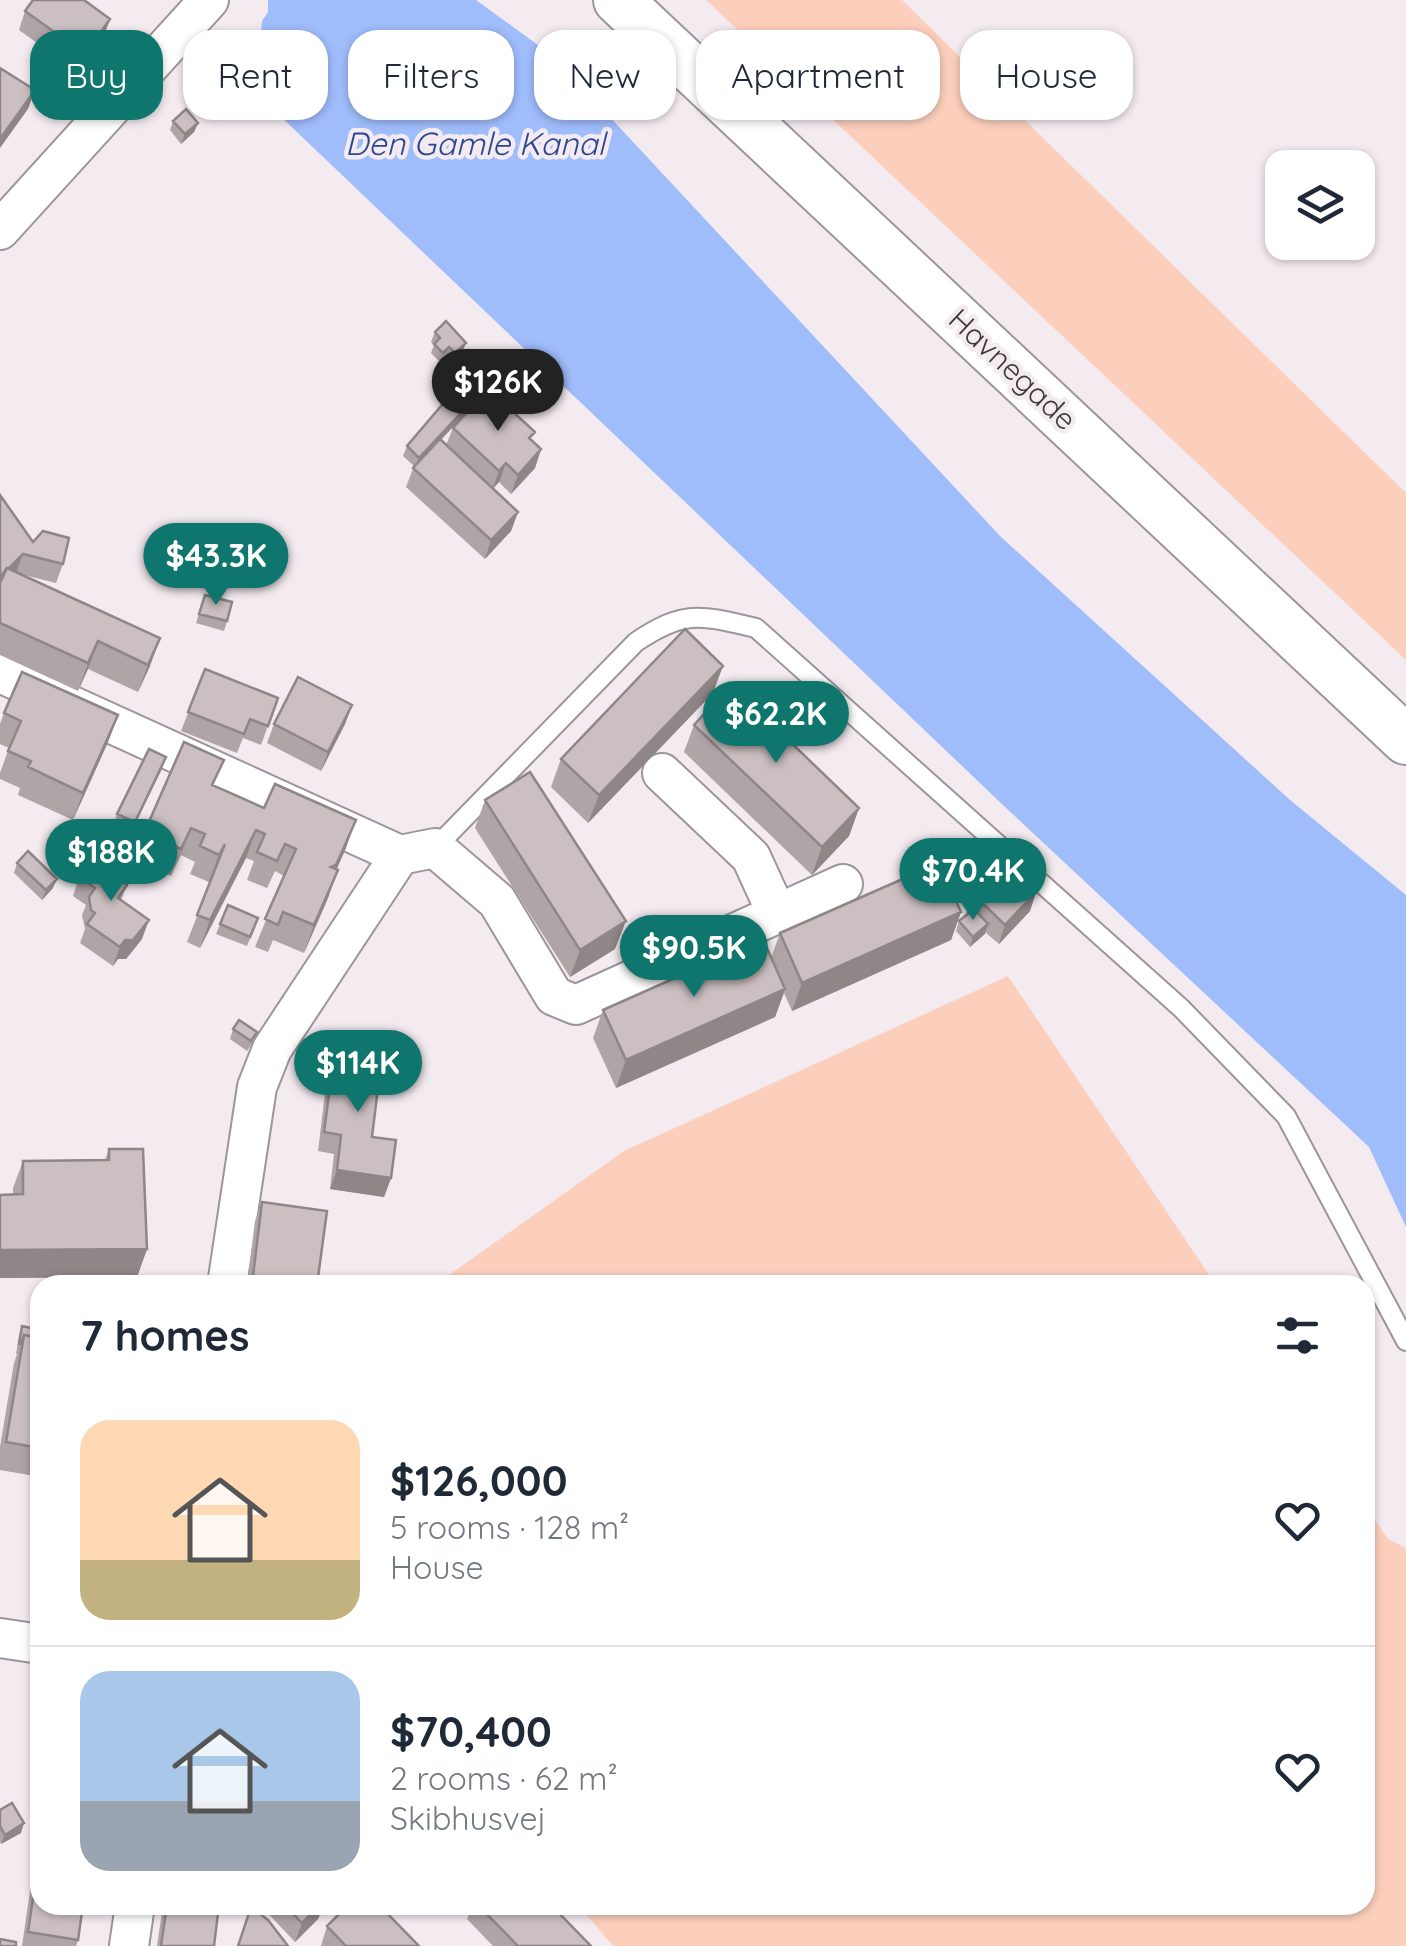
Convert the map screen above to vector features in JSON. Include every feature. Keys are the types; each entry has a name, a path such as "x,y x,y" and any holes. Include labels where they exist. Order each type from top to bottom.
{"street":[{"path":"0,230 209,0"},
{"name":"Havnegade","path":"618,0 1406,740"},
{"path":"0,673 418,852 497,901 554,996 576,1005 843,884"},
{"path":"662,773 751,857 778,914"},
{"path":"229,1275 257,1087 272,1048 418,852"},
{"path":"0,1638 30,1642"},
{"path":"129,1946 134,1915"}],"lane":[{"path":"418,852 636,642 667,622 704,616 756,628 1181,1008 1286,1116 1370,1275"},
{"path":"1375,1284 1406,1342"}],"shaded area":[{"path":"706,0 902,0 933,30 738,30"},
{"path":"940,37 960,57 960,120 1025,120 1406,493 1406,660 833,120 940,120"},
{"path":"1008,976 1209,1275 449,1275 624,1151"},
{"path":"1375,1520 1388,1539 1406,1548 1406,1946 613,1946 587,1915 1375,1915"}],"water":[{"name":"Den Gamle Kanal","path":"268,0 476,0 534,42 534,120 613,120 1000,536 1290,800 1406,895 1406,1227 1369,1147 1004,806 284,120 328,120 328,30 261,30"}],"building":[{"path":"33,0 84,0 110,19 102,30 52,30 25,11"},
{"path":"0,68 30,87 30,97 0,139"},
{"path":"183,112 183,120 198,123 185,134 173,121"},
{"path":"446,321 466,343 455,353 449,347 443,353 434,344 440,338 435,332"},
{"path":"464,379 475,390 465,401 469,404 419,458 407,446"},
{"path":"488,389 535,432 529,438 541,449 518,475 506,463 499,471 453,428"},
{"path":"440,439 518,512 491,540 413,468"},
{"path":"0,495 33,542 43,531 69,538 63,564 23,554 0,578"},
{"path":"7,568 160,638 148,665 98,641 88,663 0,623 0,583"},
{"path":"205,595 232,602 227,621 199,614"},
{"path":"685,629 723,666 599,795 561,759"},
{"path":"205,669 278,698 268,726 250,719 244,734 188,712"},
{"path":"22,672 118,715 83,793 28,767 31,761 8,751 21,721 4,713"},
{"path":"298,677 352,705 328,752 274,724"},
{"path":"731,685 859,808 822,847 694,725"},
{"path":"184,742 224,760 212,785 264,808 275,784 356,820 336,865 331,867 338,870 314,925 283,912 278,925 265,919 296,849 285,844 277,861 257,852 265,834 256,830 210,920 197,915 225,844 219,855 200,846 205,834 191,828 181,849 144,833"},
{"path":"149,749 166,757 135,822 117,814"},
{"path":"530,772 626,921 580,950 485,800"},
{"path":"28,851 57,879 46,890 17,863"},
{"path":"91,852 111,866 107,871 127,885 118,898 149,920 133,940 125,940 120,947 87,924 95,913 89,897 95,888 80,877 91,861 86,857"},
{"path":"1004,861 1036,892 1005,925 973,894"},
{"path":"939,863 961,912 802,983 780,933"},
{"path":"228,905 258,918 250,937 220,924"},
{"path":"974,909 988,924 973,937 959,921"},
{"path":"763,939 785,989 626,1060 603,1010"},
{"path":"239,1020 257,1032 251,1041 233,1029"},
{"path":"335,1049 382,1055 372,1137 396,1140 391,1178 337,1170 341,1135 324,1132"},
{"path":"109,1149 143,1149 147,1249 0,1250 0,1195 23,1194 23,1161 109,1160"},
{"path":"262,1202 327,1211 318,1275 253,1275"},
{"path":"22,1326 30,1328 30,1336 24,1335 19,1344"},
{"path":"24,1335 30,1336 30,1446 6,1442"},
{"path":"12,1803 24,1823 5,1835 0,1826 0,1810"},
{"path":"31,1915 82,1915 78,1940 28,1932"},
{"path":"166,1915 218,1915 214,1946 161,1946"},
{"path":"248,1915 261,1915 288,1946 238,1946"},
{"path":"338,1915 389,1915 419,1946 346,1946 327,1926"},
{"path":"488,1915 561,1915 591,1946 518,1946"},
{"path":"0,1939 16,1942 16,1946 0,1946"}]}
